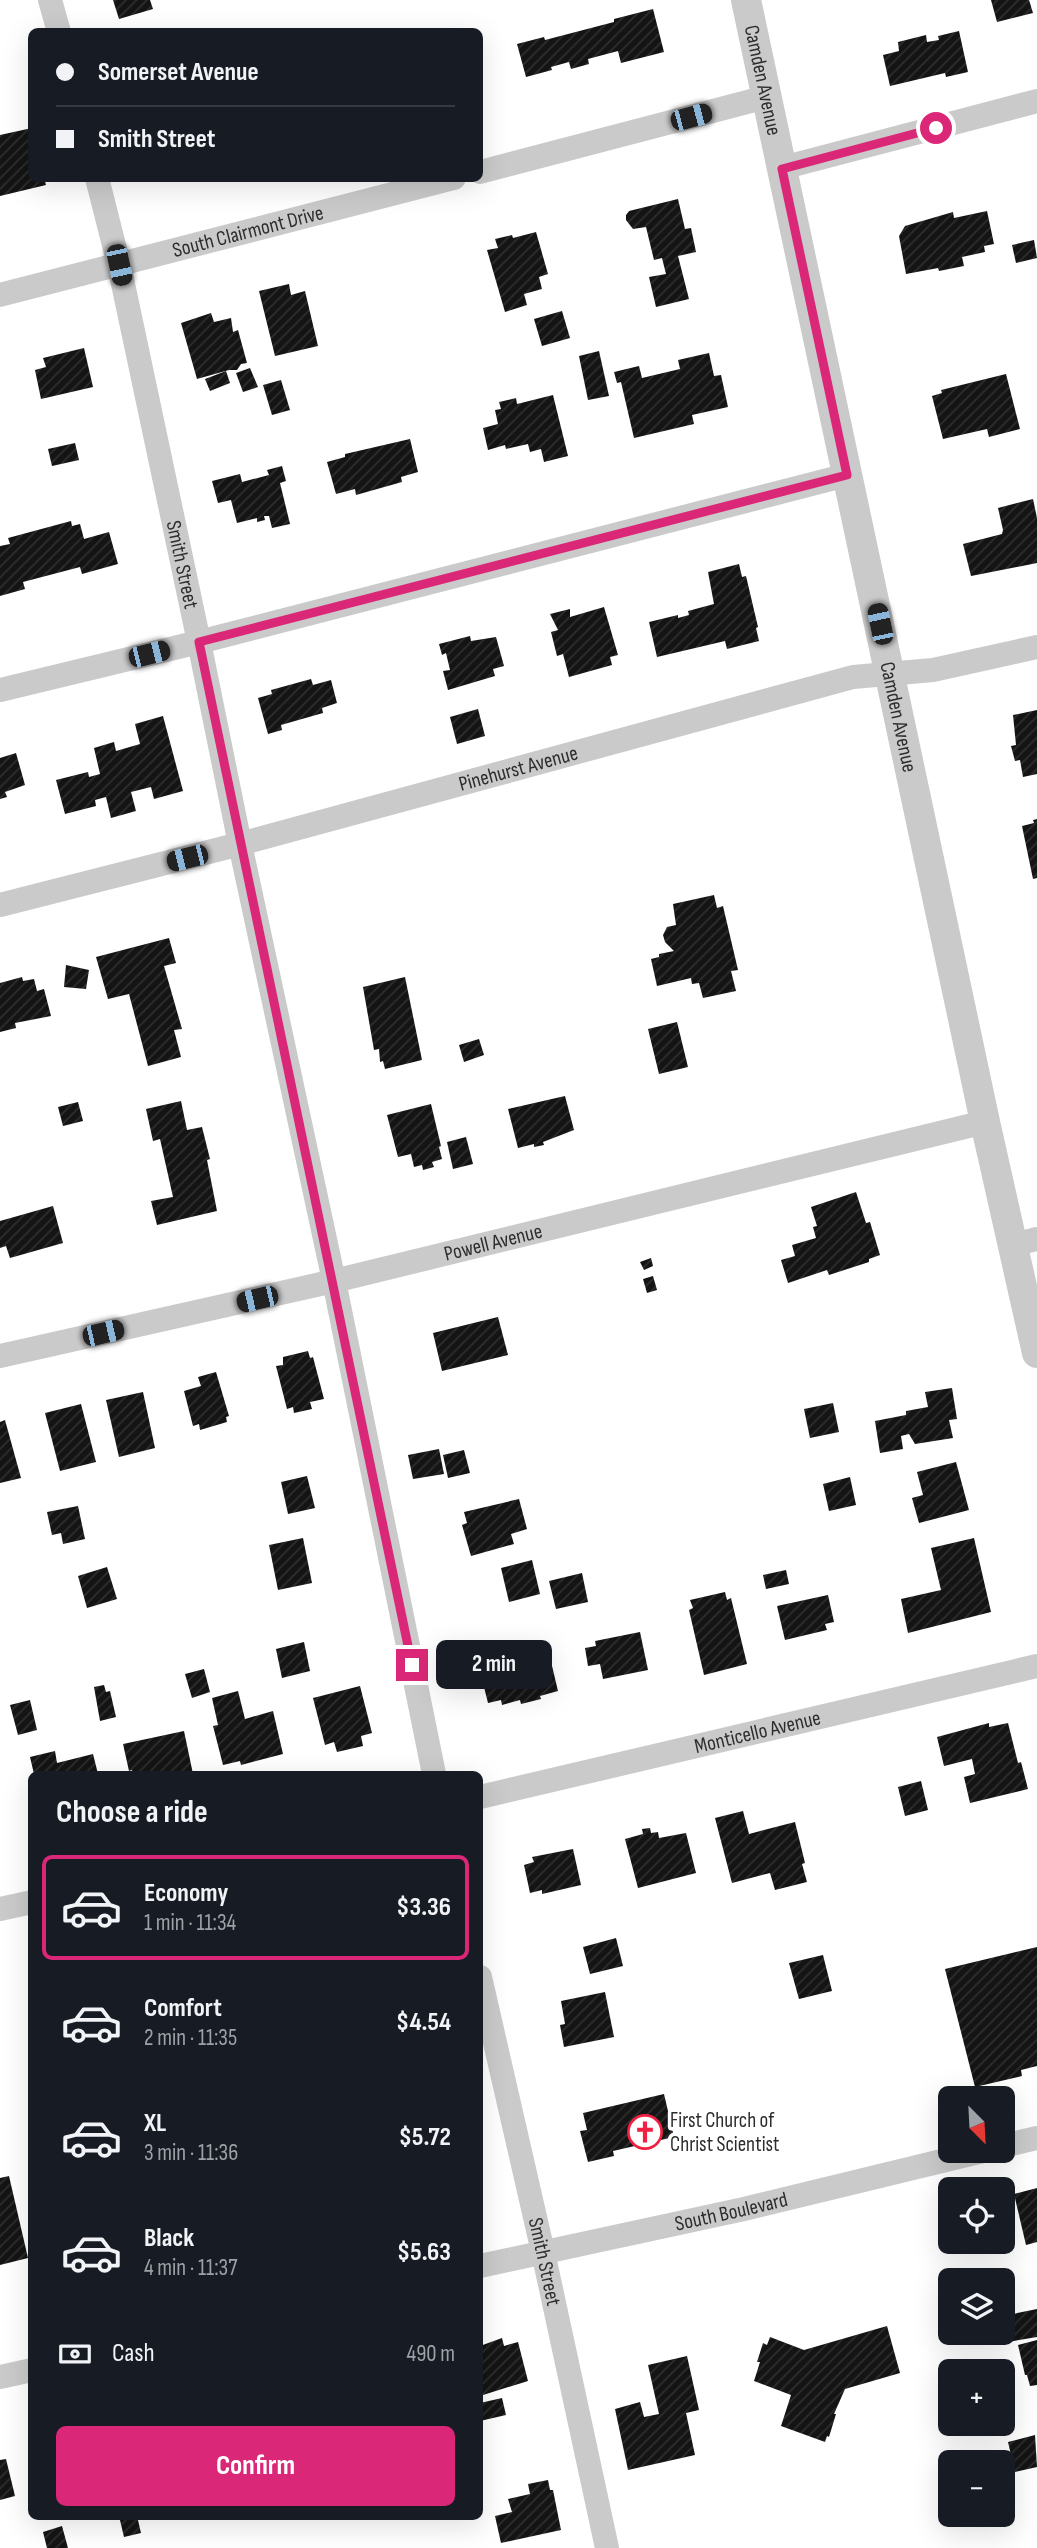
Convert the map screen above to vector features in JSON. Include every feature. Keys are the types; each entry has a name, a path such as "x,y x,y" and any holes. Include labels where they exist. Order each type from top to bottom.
{"street":[{"path":"50,0 58,28"},
{"name":"Camden Avenue","path":"746,0 985,1122 1025,1242 1037,1353"},
{"path":"483,171 766,97"},
{"path":"782,169 1037,101"},
{"name":"Smith Street","path":"98,182 119,265 334,1281 433,1771"},
{"name":"South Clairmont Drive","path":"0,295 439,182"},
{"path":"0,690 199,642 847,475"},
{"name":"Pinehurst Avenue","path":"0,905 240,844 853,677 933,670 1037,647"},
{"name":"Powell Avenue","path":"0,1356 334,1281 985,1122"},
{"name":"Monticello Avenue","path":"483,1796 1037,1666"},
{"path":"0,1909 28,1903"},
{"name":"Smith Street","path":"483,1990 607,2548"},
{"path":"1015,2143 1037,2138"},
{"name":"South Boulevard","path":"483,2265 744,2209 938,2162"},
{"path":"0,2377 28,2371"}],"building":[{"path":"113,0 150,0 153,9 119,19"},
{"path":"991,0 1029,0 1033,13 997,22"},
{"path":"653,9 664,52 621,63 618,51 588,59 589,64 571,69 569,62 526,77 517,44 544,37 545,40"},
{"path":"959,31 968,72 946,77 945,73 890,86 883,55 899,51 898,42 926,35 927,42 939,40 938,36"},
{"path":"28,129 28,182 45,182 46,185 0,196 0,135"},
{"path":"678,199 685,229 691,228 696,252 678,256 689,299 656,307 649,277 666,274 662,258 654,260 646,227 633,229 626,220 626,215 629,211"},
{"path":"987,211 994,244 984,246 985,252 962,257 964,266 906,274 899,236 905,226 953,212 954,218"},
{"path":"536,232 548,274 539,277 542,289 524,294 527,305 505,312 487,250 498,248 495,239"},
{"path":"1034,240 1037,258 1016,263 1012,245"},
{"path":"289,284 291,295 305,291 318,346 275,356 259,291"},
{"path":"562,311 570,338 542,346 534,319"},
{"path":"211,313 214,322 231,318 233,332 238,330 247,363 241,364 237,370 197,379 181,323"},
{"path":"84,348 93,387 41,399 35,370 46,367 43,358"},
{"path":"599,351 609,396 588,400 579,356"},
{"path":"709,353 714,376 721,375 728,407 692,415 694,424 634,438 621,382 617,383 614,372 639,366 642,378 680,369 678,360"},
{"path":"250,368 258,387 243,392 236,373"},
{"path":"226,371 230,383 210,391 205,379"},
{"path":"1006,374 1020,429 989,437 987,429 943,439 932,396 942,393 941,390"},
{"path":"281,380 290,410 272,415 263,385"},
{"path":"553,395 568,456 544,462 541,449 530,452 528,444 506,449 505,445 488,450 483,428 498,424 495,410 501,409 499,402 516,398 517,404"},
{"path":"410,439 418,472 401,477 402,482 356,495 355,489 336,494 327,462 345,457 345,454"},
{"path":"75,443 79,460 52,466 48,449"},
{"path":"282,466 286,481 280,483 290,524 272,528 269,516 264,516 265,520 257,522 257,518 237,523 231,500 218,503 212,481 240,474 242,482 269,475 267,470"},
{"path":"1033,499 1037,518 1037,563 971,576 963,544 1002,534 998,508"},
{"path":"71,521 72,526 80,524 84,539 109,532 118,564 82,574 80,567 23,582 25,589 0,596 0,546 10,544 8,538"},
{"path":"739,564 742,577 746,576 759,641 727,649 725,641 657,657 649,622 689,615 688,611 714,604 708,572"},
{"path":"604,607 618,655 610,657 612,665 569,677 563,654 557,656 551,632 558,630 550,614 570,609 570,617"},
{"path":"470,636 471,641 496,637 504,666 493,669 495,676 448,690 443,671 450,670 446,653 442,655 439,644"},
{"path":"311,679 313,685 331,680 337,703 322,708 323,713 281,725 282,730 268,734 258,698 272,694 271,690"},
{"path":"478,709 485,736 457,744 450,717"},
{"path":"1037,710 1037,774 1023,777 1020,760 1015,761 1011,746 1016,745 1013,715"},
{"path":"163,716 183,791 154,799 151,787 131,792 136,811 111,818 106,797 95,800 96,806 65,814 56,780 88,772 89,777 100,774 94,748 114,742 116,751 140,744 135,724"},
{"path":"16,753 25,785 5,792 7,797 0,799 0,758"},
{"path":"1037,819 1037,878 1033,879 1022,826 1034,823 1033,820"},
{"path":"714,895 717,908 723,906 738,970 731,971 736,991 703,998 699,983 692,984 691,978 657,986 651,959 674,951 665,942 663,935 667,927 676,925 673,904"},
{"path":"169,938 176,963 164,966 182,1029 174,1030 181,1057 148,1066 129,994 108,999 96,957"},
{"path":"66,965 89,970 86,989 64,987"},
{"path":"22,977 23,981 34,979 37,991 44,989 51,1016 15,1023 16,1028 0,1032 0,983"},
{"path":"405,977 422,1060 385,1069 383,1061 380,1062 379,1049 374,1050 363,987"},
{"path":"677,1022 688,1067 659,1074 648,1029"},
{"path":"479,1039 484,1055 464,1062 459,1045"},
{"path":"565,1096 574,1130 543,1142 544,1145 534,1147 534,1144 518,1148 508,1109"},
{"path":"181,1101 187,1130 202,1127 210,1159 207,1160 217,1211 157,1225 151,1201 173,1197 160,1139 153,1141 146,1109"},
{"path":"78,1102 83,1121 63,1126 58,1107"},
{"path":"431,1104 442,1159 432,1162 434,1167 423,1170 422,1165 414,1167 411,1154 398,1157 387,1115"},
{"path":"466,1137 473,1164 453,1169 447,1142"},
{"path":"856,1192 866,1223 870,1222 880,1255 869,1259 869,1262 829,1275 827,1270 788,1283 781,1260 795,1256 792,1245 816,1238 813,1227 817,1226 811,1207"},
{"path":"53,1206 63,1243 10,1258 6,1246 0,1248 0,1221"},
{"path":"651,1258 653,1266 644,1270 640,1262"},
{"path":"653,1276 657,1290 647,1293 643,1279"},
{"path":"498,1317 508,1355 442,1371 433,1333"},
{"path":"308,1351 310,1358 313,1357 324,1399 310,1402 312,1409 294,1413 293,1407 287,1409 276,1366 283,1365 283,1357"},
{"path":"216,1372 229,1416 226,1417 227,1422 200,1430 199,1424 193,1426 184,1391 201,1386 198,1377"},
{"path":"952,1388 957,1419 949,1420 953,1438 915,1444 909,1434 901,1436 903,1449 880,1453 875,1421 906,1415 906,1411 928,1407 925,1392"},
{"path":"143,1392 155,1448 119,1457 106,1400"},
{"path":"833,1403 839,1432 810,1438 804,1409"},
{"path":"81,1404 96,1462 60,1471 45,1413"},
{"path":"5,1420 21,1478 0,1483 0,1422"},
{"path":"439,1449 444,1474 413,1479 408,1455"},
{"path":"464,1450 470,1473 448,1478 443,1455"},
{"path":"956,1462 969,1510 919,1523 912,1498 923,1495 917,1472"},
{"path":"307,1476 315,1508 288,1514 281,1482"},
{"path":"850,1477 856,1505 829,1511 823,1484"},
{"path":"519,1499 527,1529 511,1534 514,1544 471,1556 462,1525 467,1523 464,1512"},
{"path":"78,1506 85,1539 63,1544 61,1533 52,1535 47,1512"},
{"path":"303,1538 312,1583 278,1590 269,1545"},
{"path":"974,1538 991,1612 908,1633 901,1599 941,1590 931,1548"},
{"path":"532,1560 540,1594 509,1602 501,1568"},
{"path":"107,1567 117,1599 87,1608 78,1576"},
{"path":"786,1570 789,1584 766,1589 763,1575"},
{"path":"582,1573 588,1602 556,1609 549,1581"},
{"path":"725,1592 727,1600 731,1598 747,1664 704,1675 689,1610 693,1608 690,1600"},
{"path":"828,1595 834,1622 825,1624 827,1630 785,1640 777,1606"},
{"path":"640,1632 648,1670 603,1679 600,1664 588,1666 585,1648 596,1646 595,1641"},
{"path":"304,1642 310,1671 282,1678 276,1649"},
{"path":"548,1649 558,1691 521,1704 520,1700 502,1705 501,1700 488,1703 482,1679 495,1676 492,1663"},
{"path":"204,1669 210,1692 192,1698 185,1674"},
{"path":"104,1685 106,1692 110,1691 116,1717 100,1721 94,1687"},
{"path":"360,1686 372,1733 361,1736 363,1746 337,1752 334,1742 325,1745 313,1698"},
{"path":"238,1691 245,1719 273,1711 283,1754 241,1765 240,1761 223,1765 213,1726 218,1725 212,1698"},
{"path":"30,1700 37,1730 18,1735 10,1705"},
{"path":"989,1723 989,1727 1008,1723 1028,1789 970,1803 964,1777 975,1774 972,1759 944,1766 937,1737"},
{"path":"184,1731 192,1771 129,1771 123,1744"},
{"path":"55,1751 57,1763 93,1754 97,1771 33,1771 30,1757"},
{"path":"921,1781 928,1810 905,1816 898,1787"},
{"path":"743,1811 749,1834 795,1822 807,1882 775,1890 770,1873 732,1883 715,1818"},
{"path":"650,1828 651,1833 658,1832 659,1838 686,1833 696,1873 638,1888 625,1839 643,1834 642,1829"},
{"path":"573,1849 581,1885 542,1894 542,1890 530,1893 524,1865 534,1862 532,1857"},
{"path":"616,1938 623,1966 590,1974 583,1947"},
{"path":"1037,1947 1037,2066 1021,2070 1022,2076 975,2086 945,1969"},
{"path":"823,1955 832,1991 799,1999 789,1963"},
{"path":"605,1992 614,2037 564,2047 560,2025 565,2024 561,2001"},
{"path":"664,2094 674,2137 613,2151 614,2156 588,2162 580,2131 587,2130 583,2113"},
{"path":"9,2176 28,2258 0,2265 0,2178"},
{"path":"1037,2188 1037,2242 1026,2245 1015,2194"},
{"path":"1037,2309 1037,2337 1015,2341 1015,2314"},
{"path":"887,2326 900,2373 845,2389 825,2442 781,2426 791,2395 754,2381 763,2343 767,2345 770,2337 804,2350"},
{"path":"502,2338 504,2346 518,2342 528,2381 483,2395 483,2345"},
{"path":"1037,2340 1037,2385 1030,2386 1018,2345"},
{"path":"687,2356 699,2410 686,2413 695,2455 628,2470 615,2409 640,2402 644,2417 659,2414 648,2365"},
{"path":"502,2398 506,2415 483,2420 483,2402"},
{"path":"1035,2435 1037,2467 1015,2472 1015,2450 1010,2450 1008,2442"},
{"path":"6,2459 15,2496 0,2500 0,2460"},
{"path":"548,2480 550,2490 553,2490 561,2530 501,2543 495,2516 512,2512 508,2499 530,2494 528,2484"},
{"path":"120,2520 138,2520 141,2533 124,2537"},
{"path":"62,2526 68,2548 47,2548 43,2532"}],"place":[{"name":"First Church of Christ Scientist","path":"645,2132"}],"route":[{"path":"412,1665 199,642 847,475 782,169 936,128"}]}
